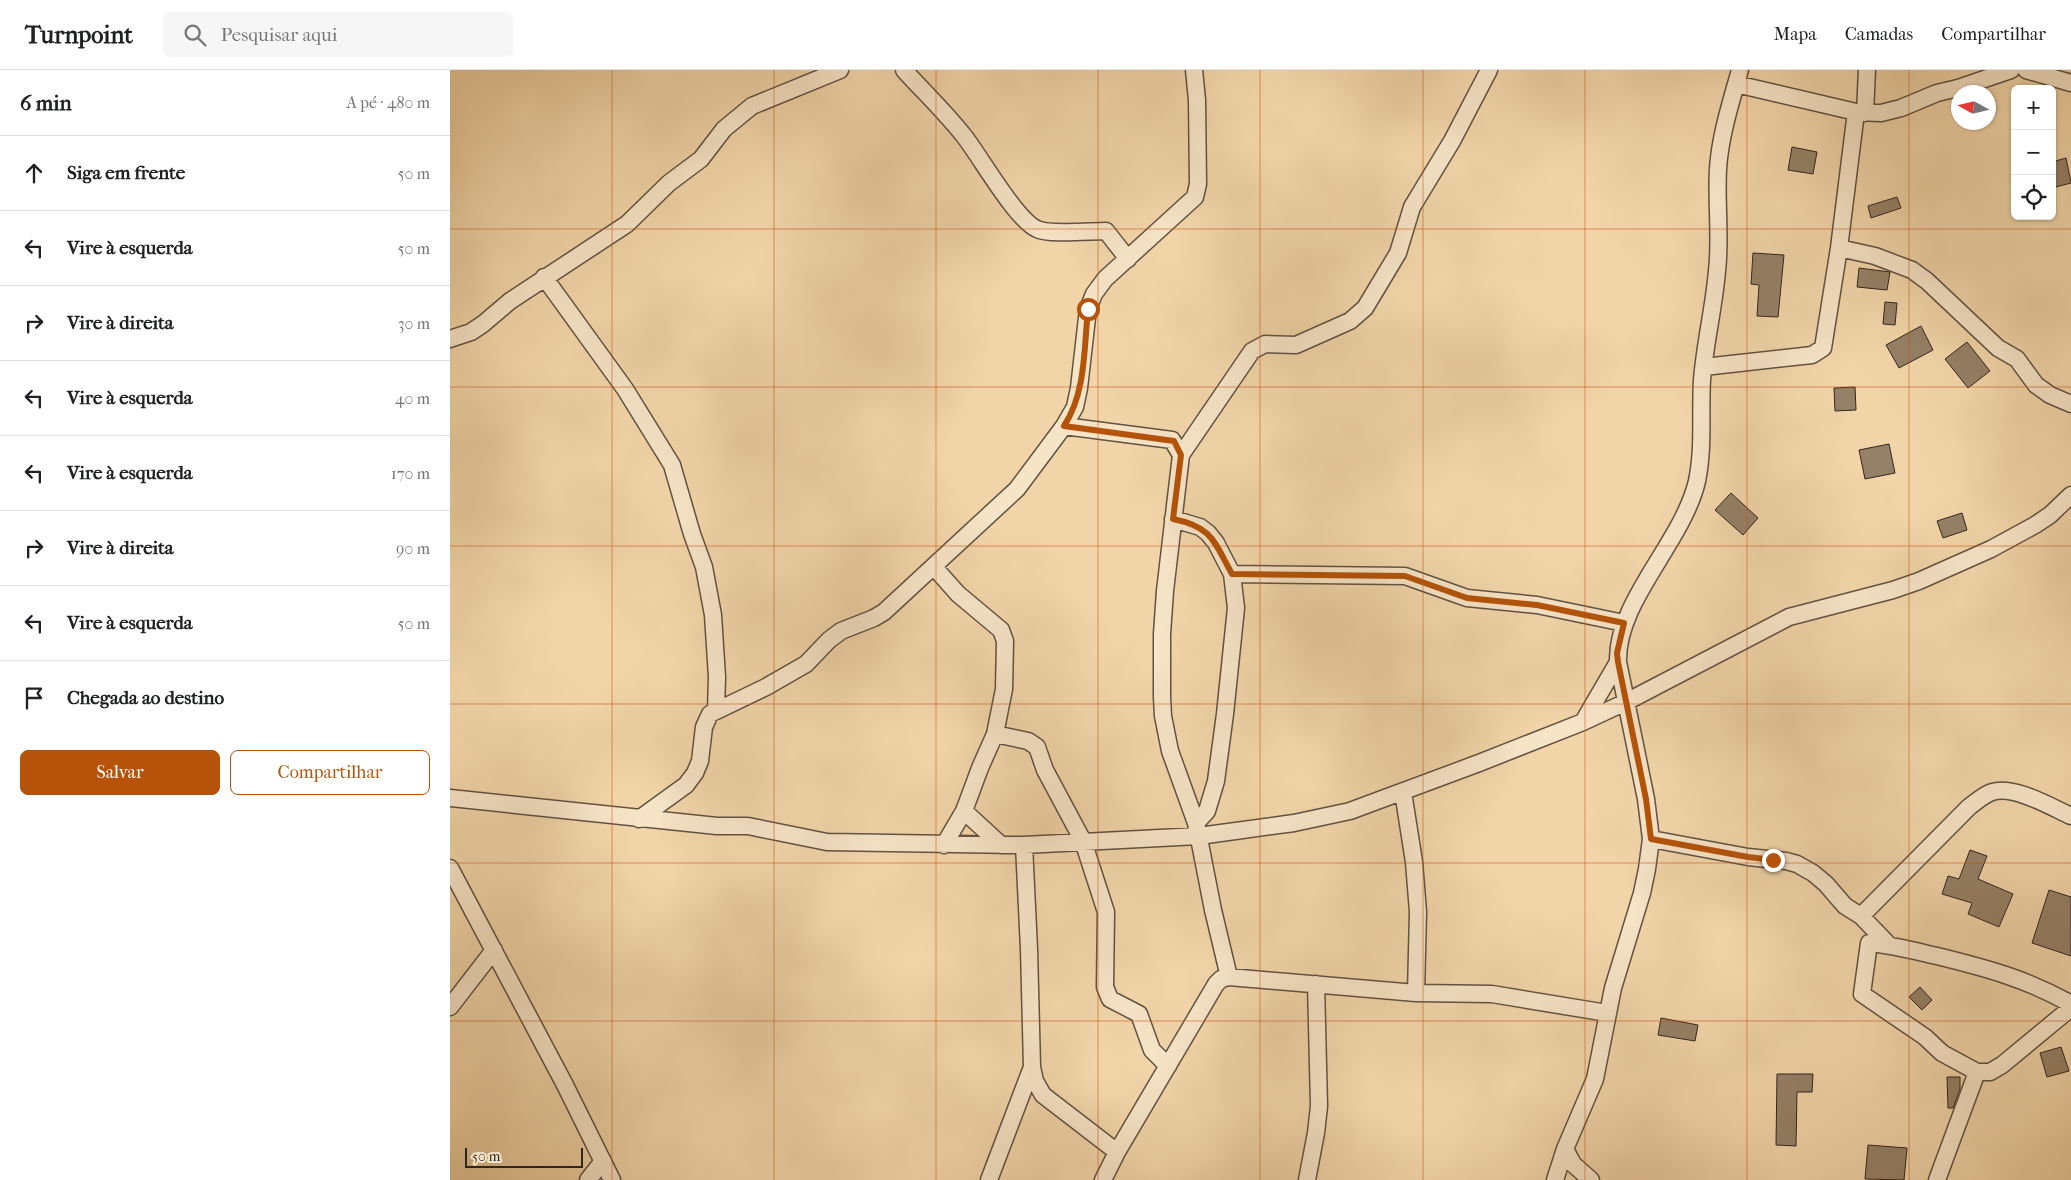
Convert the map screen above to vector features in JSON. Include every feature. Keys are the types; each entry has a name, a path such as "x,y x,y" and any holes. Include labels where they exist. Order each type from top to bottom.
{"street":[{"path":"450,339 471,332 544,277 627,224 669,183 701,159 724,129 752,106 840,70"},
{"path":"904,70 964,135 1015,208 1028,222 1037,229 1047,232 1106,231 1128,259"},
{"path":"639,819 686,786 695,773 700,761 707,720 710,714 766,687 806,664 829,640 841,631 884,612 934,567 965,535 1017,489 1064,426 1075,407 1088,309 1094,294 1105,279 1165,223 1192,201 1197,191 1197,100 1194,70"},
{"path":"1228,977 1198,829 1170,751 1162,697 1165,591 1181,455 1252,351 1265,344 1296,345 1350,321 1365,308 1398,253 1412,206 1452,141 1489,70"},
{"path":"1704,368 1812,355 1820,352 1824,345 1867,70"},
{"path":"1555,1180 1565,1149 1594,1079 1607,1013 1642,893 1651,839 1646,799 1617,653 1624,623 1667,547 1691,499 1696,482 1703,439 1704,368 1718,270 1718,169 1736,74 1861,113 1881,113 1895,110 1936,93 1958,88 2011,70"},
{"path":"2026,70 2071,83"},
{"path":"1839,248 1875,256 1912,270 1927,281 1998,348 2017,359 2036,385 2050,395 2071,404"},
{"path":"544,277 625,389 672,466 704,567 713,615 717,677 716,710"},
{"path":"1064,426 1172,440 1181,455"},
{"path":"450,798 639,819 718,826 748,826 827,842 1024,845 1198,829 1294,823 1350,811 1583,722 1626,702 1789,617 1893,590 1991,549 2050,515 2071,495"},
{"path":"1173,519 1189,522 1208,533 1216,543 1232,574 1236,608 1216,781 1207,811 1198,829"},
{"path":"934,567 958,594 995,624 1004,635 1006,666 996,734 980,768 964,810 944,845"},
{"path":"1232,574 1405,576 1467,598 1537,605 1624,623"},
{"path":"1583,722 1618,662"},
{"path":"996,734 1028,741 1037,747 1045,770 1083,841 1106,912 1105,987 1110,999 1139,1014 1152,1050 1168,1066"},
{"path":"1861,916 1969,807 1986,794 1994,791 2008,790 2071,816"},
{"path":"1403,792 1414,862 1418,912 1416,993"},
{"path":"964,810 1001,845"},
{"path":"1651,839 1797,864 1813,872 1845,906 1861,916 1888,944"},
{"path":"1024,845 1032,1068 1035,1081 1043,1095 1117,1152"},
{"path":"450,868 612,1180"},
{"path":"2071,1004 2049,991 1997,970 1888,944 1869,943 1862,994 1870,1002 1926,1037 1942,1052 1977,1072 1990,1072 2002,1065 2071,1008"},
{"path":"450,1007 494,950"},
{"path":"1103,1180 1117,1152 1216,984 1221,979 1228,977 1416,993 1492,994 1607,1013"},
{"path":"1307,1180 1319,1106 1316,984"},
{"path":"989,1180 1032,1068"},
{"path":"1937,1180 1977,1072"},
{"path":"1565,1149 1573,1164 1591,1180"},
{"path":"588,1180 603,1161"}],"building":[{"path":"1792,147 1817,152 1813,174 1788,170"},
{"path":"2066,158 2071,183 2056,187 2056,161"},
{"path":"1897,197 1901,208 1871,218 1868,206"},
{"path":"1753,253 1784,255 1778,317 1757,316 1759,285 1751,284"},
{"path":"1859,268 1890,272 1887,290 1857,287"},
{"path":"1885,302 1897,303 1895,325 1883,324"},
{"path":"1921,326 1933,350 1899,368 1886,345"},
{"path":"1967,342 1990,371 1968,388 1945,359"},
{"path":"1855,387 1856,410 1835,411 1834,388"},
{"path":"1889,444 1895,473 1865,479 1859,450"},
{"path":"1731,493 1758,518 1743,535 1715,510"},
{"path":"1962,513 1967,530 1943,538 1937,521"},
{"path":"1970,850 1987,856 1978,879 2013,894 1999,927 1968,914 1972,903 1942,894 1948,876 1959,879"},
{"path":"2049,890 2071,897 2071,956 2032,943"},
{"path":"1920,987 1932,1000 1922,1010 1909,997"},
{"path":"1661,1018 1698,1025 1695,1041 1658,1035"},
{"path":"2061,1047 2069,1071 2047,1077 2040,1053"},
{"path":"1777,1074 1813,1074 1812,1092 1797,1092 1796,1146 1776,1145"},
{"path":"1947,1077 1960,1077 1960,1089 1953,1108 1948,1108"},
{"path":"1868,1145 1907,1148 1904,1180 1865,1179"}],"route":[{"path":"1088,309 1079,388 1075,407 1064,426 1174,441 1181,455 1173,519 1189,522 1208,533 1216,543 1232,574 1405,576 1467,598 1537,605 1624,623 1617,653 1618,662 1646,799 1651,839 1773,860"}]}
